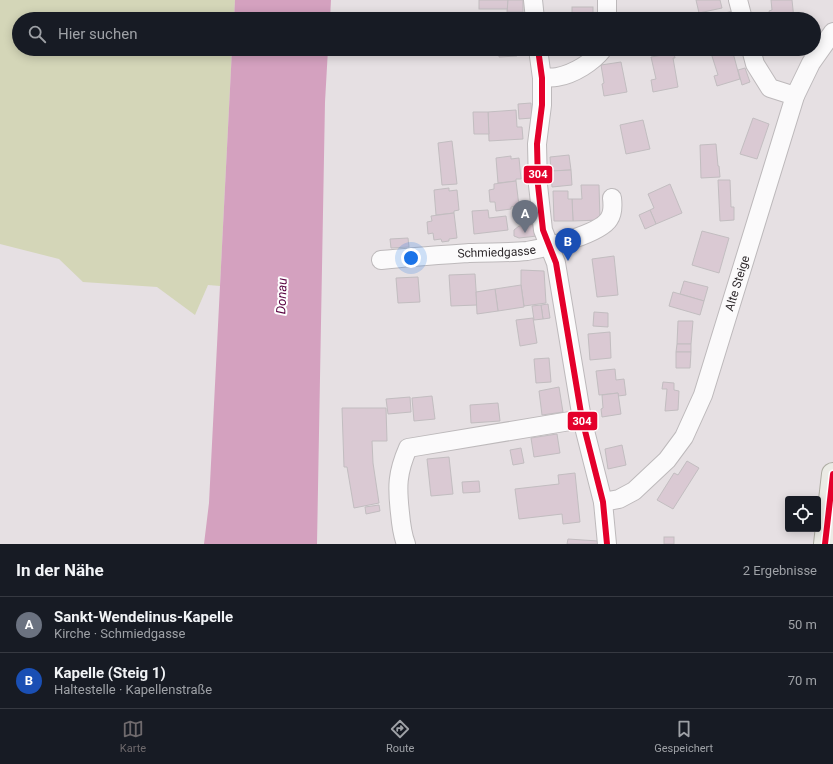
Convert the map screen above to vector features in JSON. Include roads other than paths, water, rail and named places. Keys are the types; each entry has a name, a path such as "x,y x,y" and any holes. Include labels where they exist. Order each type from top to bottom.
{"main road":[{"path":"825,544 833,474"}],"street":[{"path":"533,0 534,12"},
{"path":"607,0 607,12"},
{"path":"738,0 741,12"},
{"name":"Alte Steige","path":"821,49 833,32"},
{"path":"539,56 542,78 542,105 537,144 538,185 543,230 556,263 582,419 603,502 607,544"},
{"path":"542,78 557,77 568,73 590,61 595,56"},
{"path":"752,56 754,64 770,88 795,96"},
{"name":"Alte Steige","path":"603,502 620,499 634,492 667,460 684,437 703,395 795,96 816,56"},
{"name":"Schmiedgasse","path":"381,260 470,253 526,251 550,246 589,233 603,226 609,220 612,212 612,198"},
{"path":"404,539 397,489 401,463 408,448 582,419"}],"water":[{"path":"235,0 331,0 330,12 234,12"},
{"name":"Donau","path":"232,56 328,56 325,102 317,544 204,544 209,503"}],"place":[{"name":"Sankt-Wendelinus-Kapelle","path":"525,233"},
{"name":"Kapelle (Steig 1)","path":"568,261"}]}
